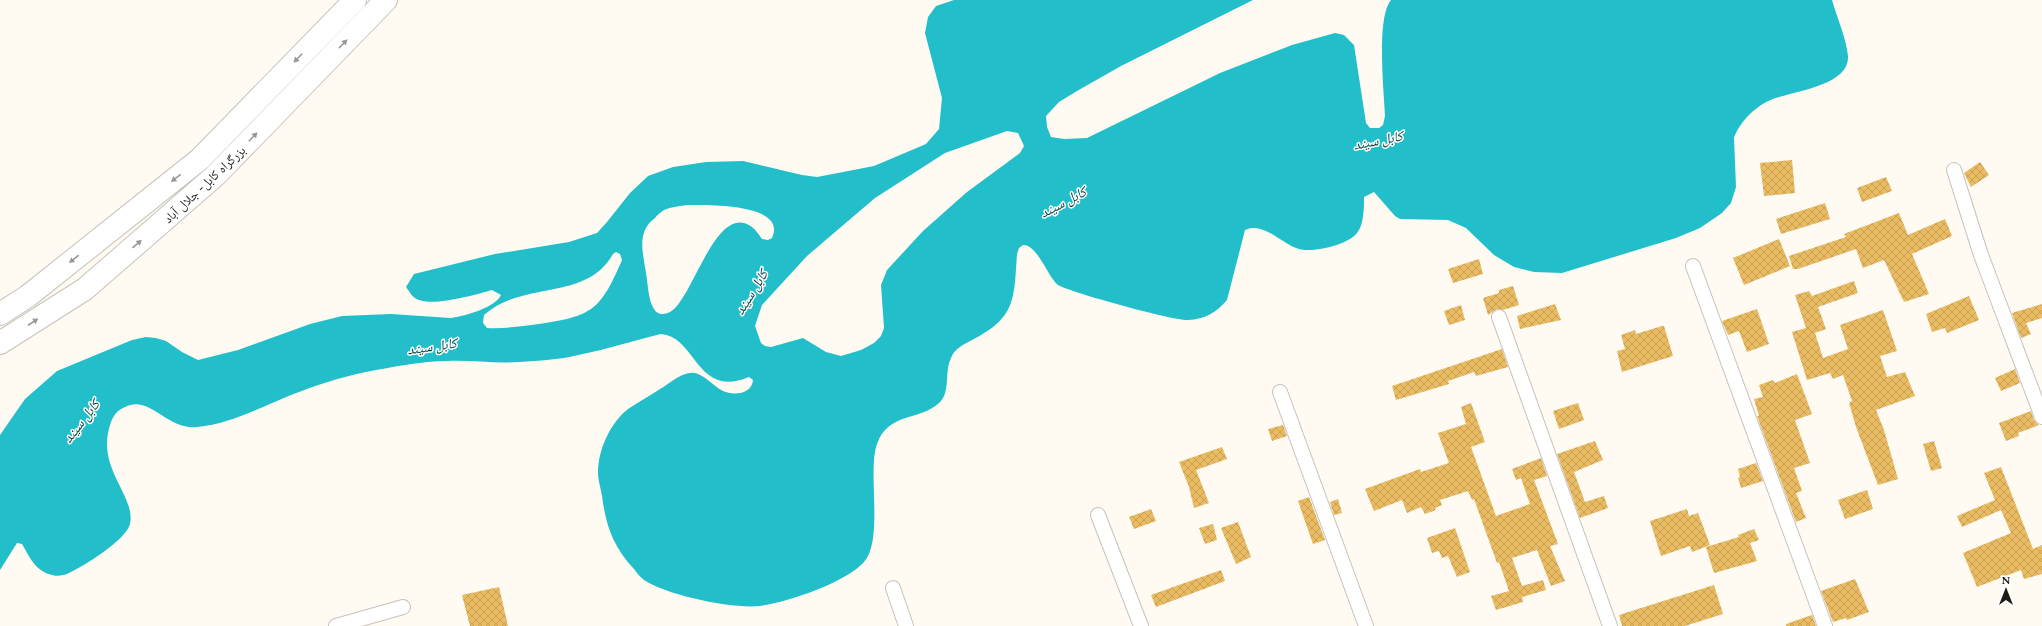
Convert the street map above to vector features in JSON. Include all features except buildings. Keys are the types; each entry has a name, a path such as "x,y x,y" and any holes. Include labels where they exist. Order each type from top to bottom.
{"highway":[{"name":"بزرگراه کابل- جلال آباد","path":"0,314 28,296 200,159 355,0"},
{"name":"بزرگراه کابل- جلال آباد","path":"0,343 85,289 216,175 386,0"},
{"path":"200,159 216,175"}],"street":[{"path":"1954,170 1981,255 2042,417"},
{"path":"1693,266 1825,626"},
{"path":"1499,317 1610,626"},
{"path":"1280,392 1366,626"},
{"path":"1098,515 1140,626"},
{"path":"893,588 906,626"},
{"path":"336,626 403,607"}],"water":[{"name":"کابل سيند","path":"954,0 1253,0 1121,66 1059,102 1046,116 1047,127 1051,137 1064,139 1087,138 1220,73 1292,45 1335,33 1344,35 1354,45 1366,123 1370,128 1379,128 1383,125 1385,116 1382,38 1386,9 1391,0 1832,0 1848,56 1846,66 1839,75 1817,86 1768,101 1752,112 1743,122 1734,138 1736,187 1731,203 1722,213 1700,228 1676,238 1562,273 1534,272 1514,267 1494,255 1466,228 1448,220 1400,219 1395,216 1374,192 1364,197 1364,211 1361,225 1357,233 1346,241 1330,247 1313,250 1299,249 1259,228 1245,230 1227,300 1214,312 1205,317 1188,320 1163,316 1066,289 1054,281 1038,255 1028,246 1023,245 1019,248 1017,254 1015,283 1010,306 1005,315 997,324 960,347 955,352 949,364 943,399 931,409 896,422 882,434 877,444 874,456 873,538 870,551 864,562 856,570 830,584 784,601 759,606 733,605 700,600 667,591 654,586 641,578 616,544 608,526 598,476 600,455 603,446 616,422 632,406 678,377 686,374 699,374 727,393 742,393 752,385 753,380 749,377 731,382 718,380 707,374 682,345 673,338 661,334 589,353 559,359 510,362 438,361 366,372 309,388 221,423 197,427 176,423 142,405 134,404 125,407 119,410 114,416 110,425 107,441 108,455 112,468 127,502 130,513 130,524 127,530 104,552 84,565 64,575 54,576 44,572 36,566 22,544 17,543 0,570 0,435 25,399 57,371 132,340 146,337 166,341 182,352 198,360 238,350 310,324 342,316 391,314 451,318 471,313 492,304 498,300 501,295 492,290 476,295 435,302 415,298 406,287 414,274 495,254 569,242 597,233 630,193 648,176 673,167 706,162 743,161 802,175 817,177 874,166 926,144 939,129 942,98 925,33 928,17 936,6","holes":["1007,131 1018,133 1024,146 1020,153 967,192 923,231 887,270 881,285 884,328 881,336 874,343 861,350 841,356 826,352 803,338 771,347 765,346 761,343 755,326 762,305 807,256 875,198 945,153","688,205 711,205 743,208 757,212 768,218 774,227 772,238 768,240 762,239 752,227 739,222 727,227 716,239 706,255 679,304 670,312 661,314 655,311 649,297 642,243 645,230 649,224 664,210","616,252 620,254 622,260 614,277 600,301 583,314 557,321 513,327 487,328 483,323 484,315 500,304 517,297 571,285 587,279 601,269"]}]}
